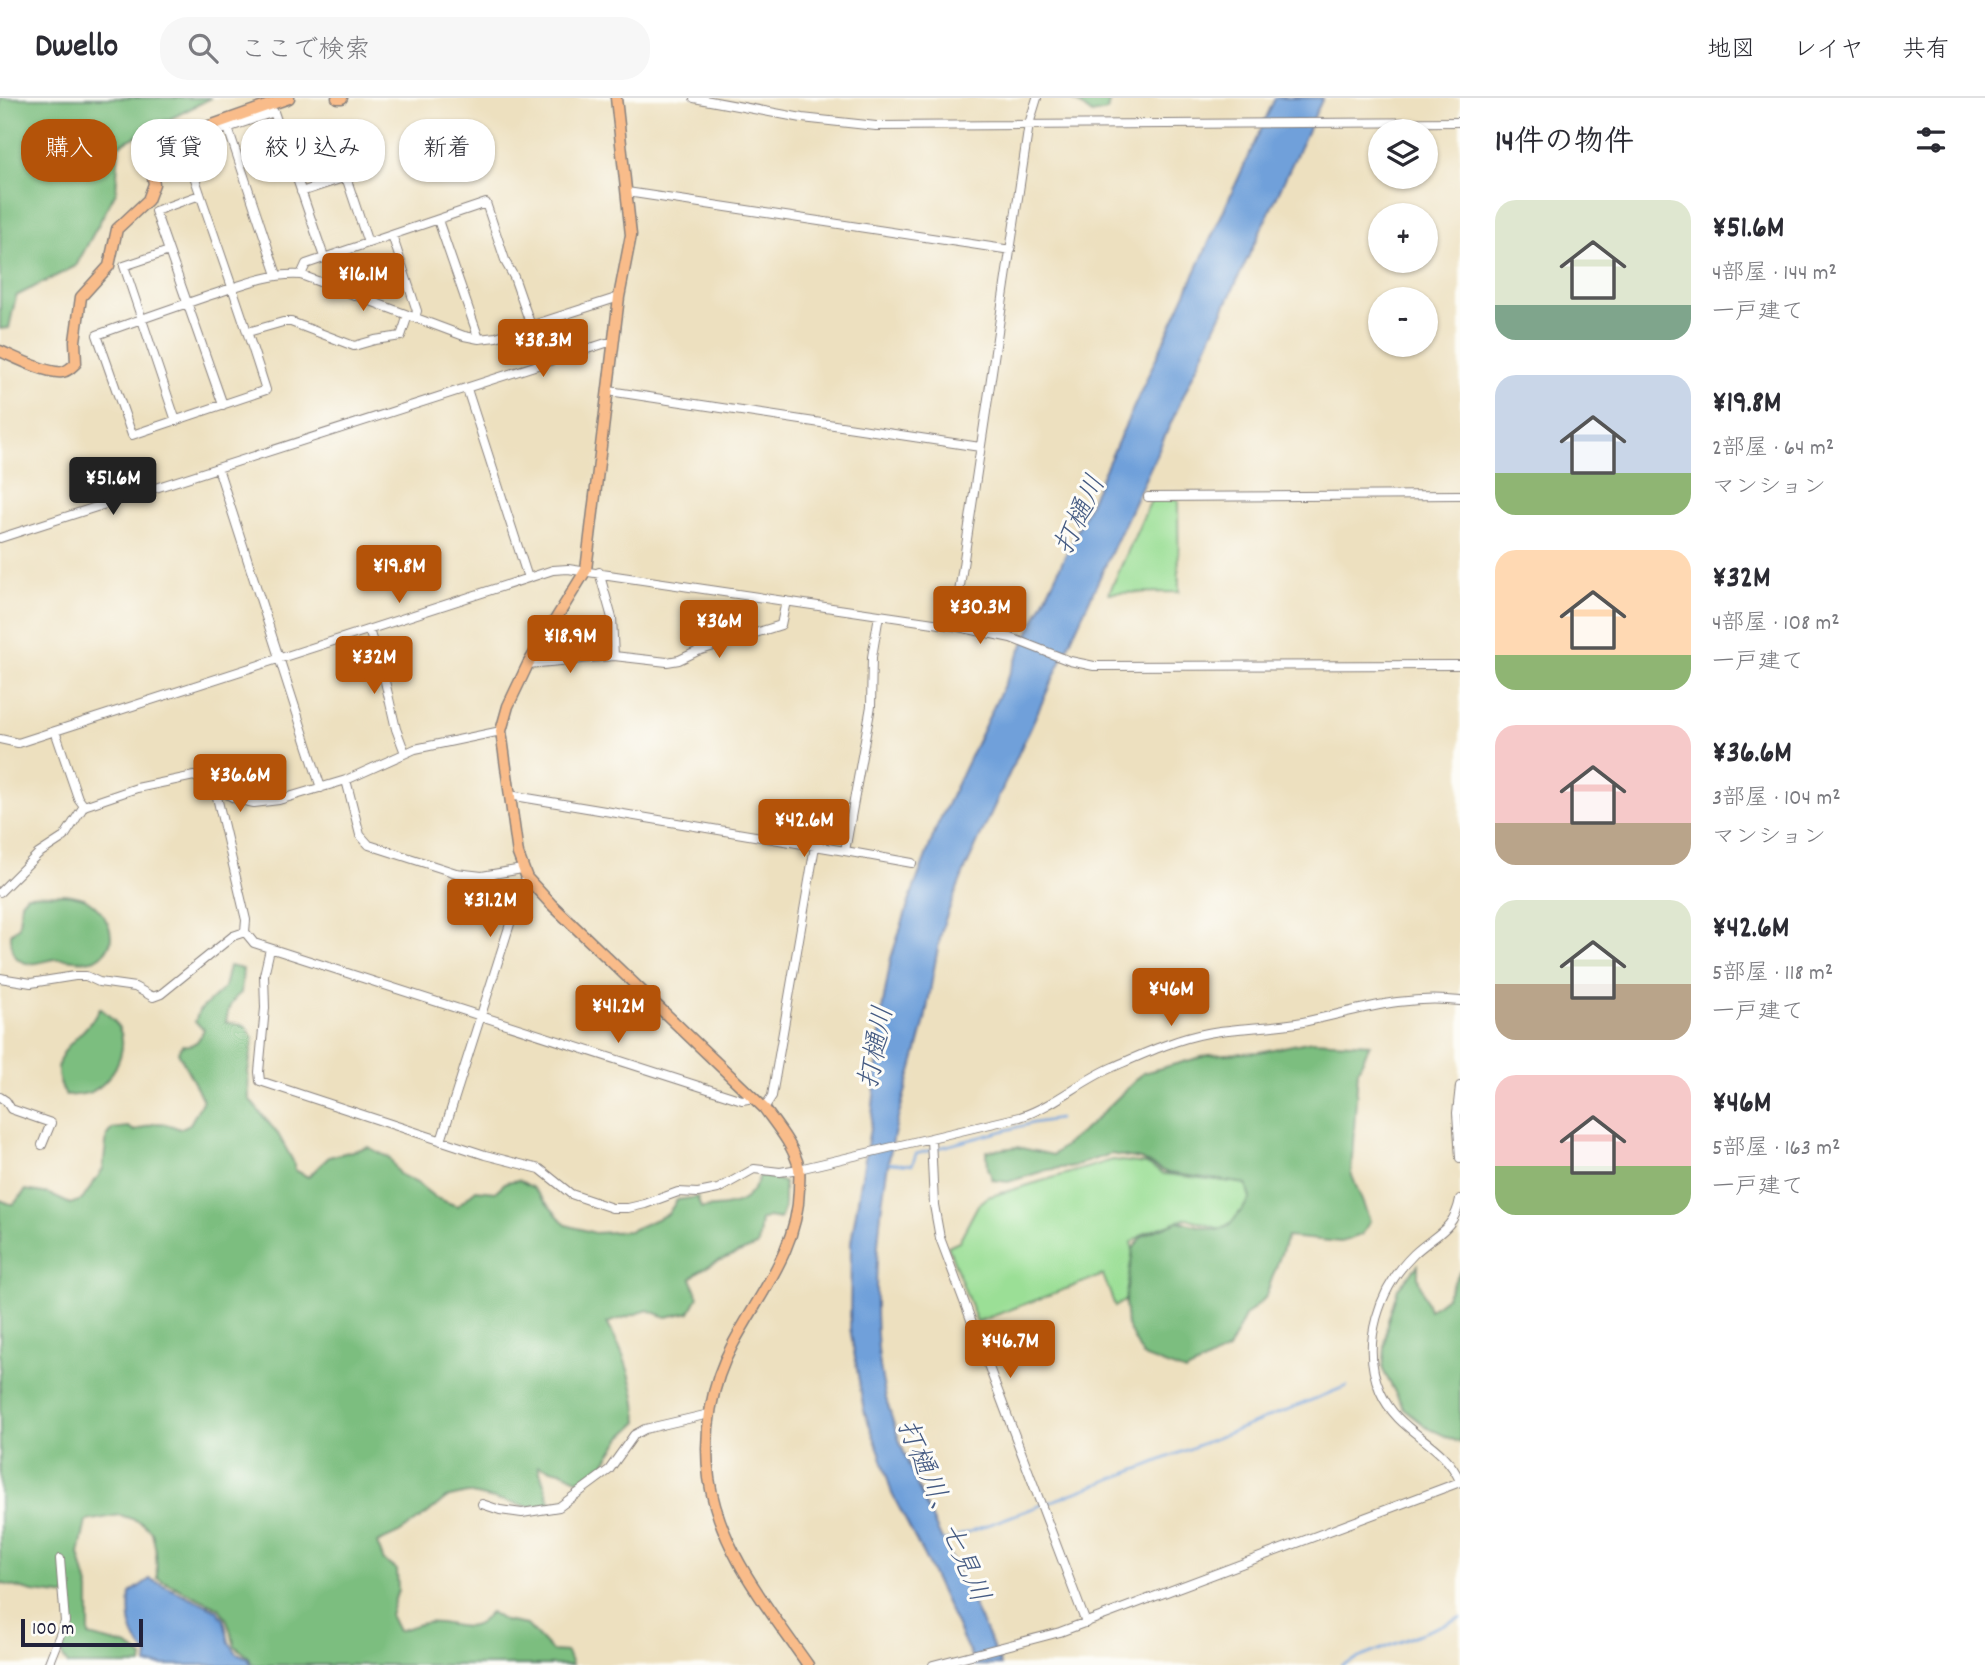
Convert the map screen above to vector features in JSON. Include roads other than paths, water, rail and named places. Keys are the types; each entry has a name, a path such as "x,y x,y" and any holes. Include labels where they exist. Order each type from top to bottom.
{"main road":[{"path":"1,352 60,373 70,369 76,363 75,341 81,297 109,266 117,229 148,200 154,184 150,159 154,149 164,142 289,98"},
{"path":"617,98 630,249 619,297 586,570 528,664 508,706 501,731 518,854 525,873 551,904 764,1108 785,1137 799,1169 799,1206 794,1229 785,1255 732,1346 716,1385 709,1415 707,1447 709,1478 726,1538 769,1609 808,1665"}],"street":[{"path":"694,98 802,118 876,125 1460,122"},
{"path":"954,626 1029,124 1037,98"},
{"path":"324,257 274,112 183,142 231,289 248,332 266,390 132,435 97,335 187,303 231,289 277,275 301,275 464,336 479,339 496,337 619,297"},
{"path":"228,128 277,275"},
{"path":"302,192 346,177 368,243"},
{"path":"627,192 1011,250"},
{"path":"200,195 155,211 223,405"},
{"path":"301,275 306,264 486,203 531,326"},
{"path":"438,220 479,339"},
{"path":"248,332 292,322 357,346 401,336 417,311 392,235"},
{"path":"169,251 124,266 176,421"},
{"path":"0,538 606,343 614,343"},
{"path":"467,388 528,578"},
{"path":"609,391 980,447"},
{"path":"218,468 321,788"},
{"path":"1148,497 1460,495"},
{"path":"0,739 18,743 554,570 586,570 954,626 1016,640 1070,661 1094,666 1460,665"},
{"path":"599,572 612,618 614,656"},
{"path":"528,664 614,656 667,662 679,660 698,651 781,625 786,601"},
{"path":"845,851 871,706 872,657 879,615"},
{"path":"369,630 405,753"},
{"path":"55,731 78,798 84,806"},
{"path":"0,892 38,854 64,836 84,806 137,788 183,776 194,776 236,799 254,803 279,800 346,780 415,748 501,731"},
{"path":"346,780 360,835 369,845 456,873 482,876 525,873 441,1141"},
{"path":"220,790 218,797 246,920 245,932 254,943 742,1100 754,1098"},
{"path":"509,795 912,863"},
{"path":"764,1108 772,1096 815,846"},
{"path":"0,978 31,983 86,976 99,982 135,987 153,997 161,994 233,936 245,932"},
{"path":"270,949 264,975 265,1008 260,1081 507,1162 540,1169 571,1194 612,1208 645,1204 678,1192 698,1193 718,1189 754,1169 780,1172 799,1169 1033,1113 1049,1106 1095,1076 1183,1039 1205,1033 1280,1026 1390,1001 1418,998 1460,1001"},
{"path":"1460,1086 1457,1113 1460,1158"},
{"path":"0,1097 11,1110 51,1123 42,1145"},
{"path":"931,1138 934,1205 940,1238 1086,1623"},
{"path":"933,1665 1086,1623 1460,1481 1455,1468 1443,1453 1405,1426 1388,1407 1379,1390 1372,1357 1373,1330 1397,1275 1414,1254 1443,1233 1458,1208 1460,1199"},
{"path":"482,1504 522,1513 559,1507 609,1470 634,1435 645,1429 709,1415"},
{"path":"48,1665 65,1622 60,1559"}],"water":[{"path":"1275,98 1323,98 964,872 943,926 925,1020 891,1150 877,1260 877,1335 881,1370 887,1402 910,1469 1001,1665 975,1665 892,1494 864,1411 850,1328 851,1242 872,1116 883,1004 891,958 937,826 1077,531"},
{"path":"150,1579 217,1610 224,1620 229,1642 237,1653 248,1658 251,1665 147,1665 148,1654 133,1634 129,1602 130,1593"}],"waterway":[{"path":"889,1163 912,1165 916,1154 1033,1123 1059,1119"},
{"name":"打樋川、七見川","path":"942,1542 1141,1468 1347,1386"},
{"path":"1341,1665 1460,1618"}],"water label":[{"name":"打樋川","path":"1078,514"},
{"name":"打樋川","path":"874,1047"}]}
